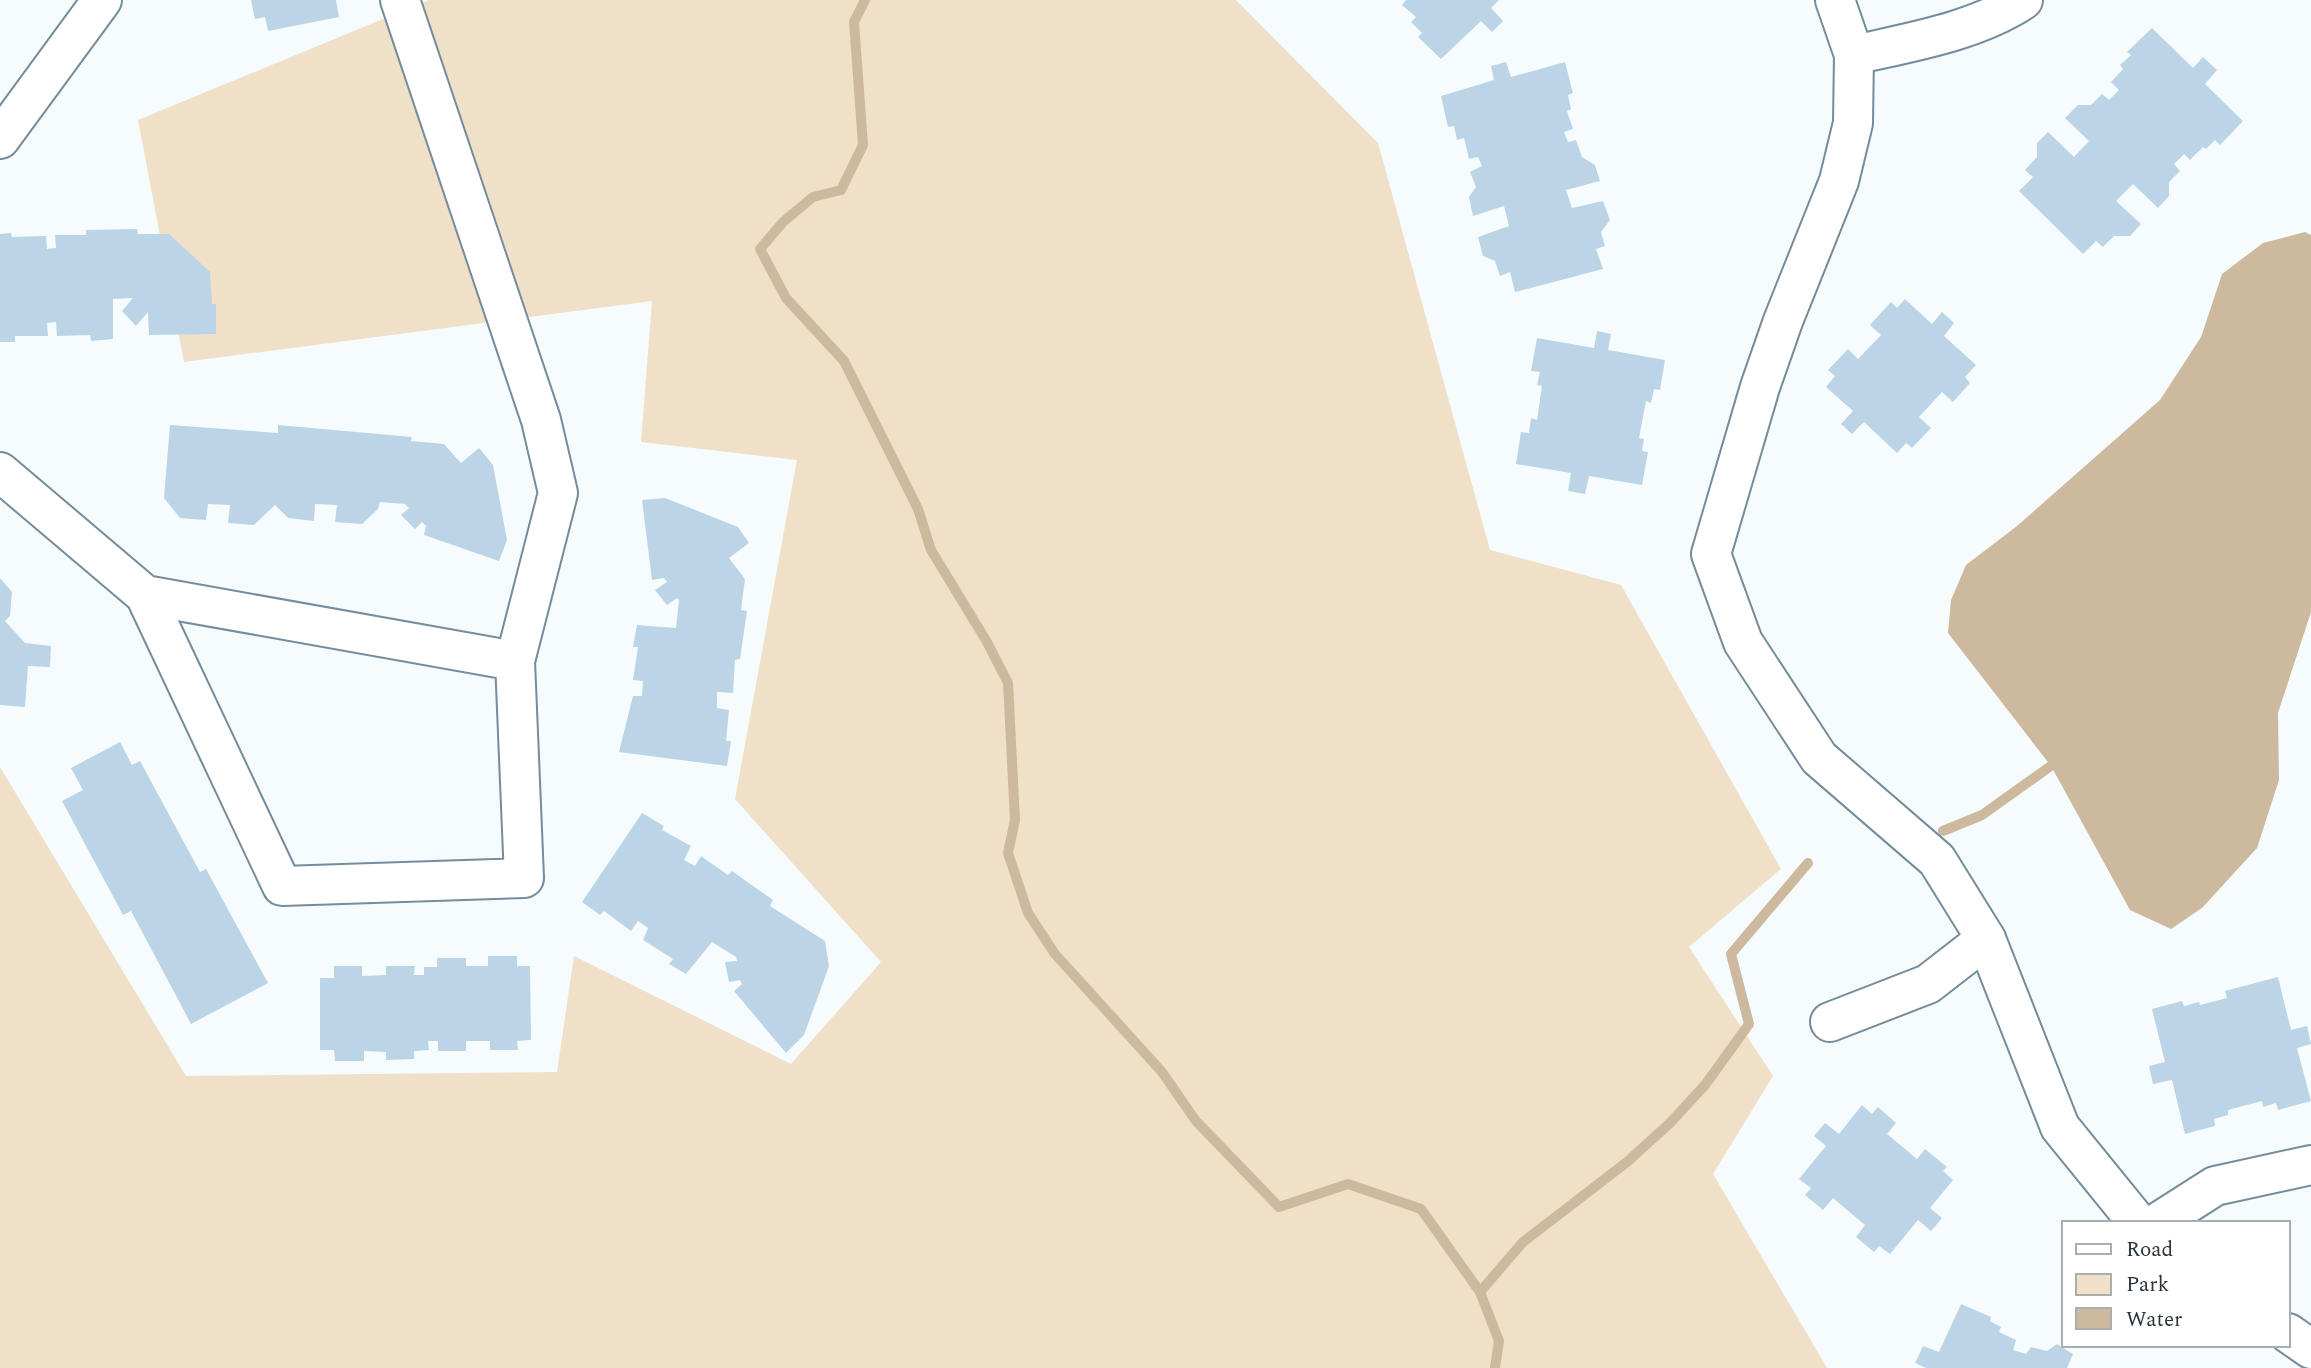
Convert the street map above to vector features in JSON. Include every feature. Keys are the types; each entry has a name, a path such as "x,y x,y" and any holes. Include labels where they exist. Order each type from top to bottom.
{"street":[{"path":"0,139 102,0"},
{"path":"0,472 145,595 282,886 524,878 515,661 558,493 541,420 400,0"},
{"path":"1835,0 1854,55 1853,123 1839,181 1797,283 1760,387 1710,554 1743,642 1819,758 1937,860 1986,939 2060,1127 2136,1221"},
{"path":"1854,55 1942,33 2004,12 2023,0"},
{"path":"145,595 515,661"},
{"path":"1830,1022 1928,984 1986,939"},
{"path":"2160,1221 2214,1186 2311,1165"},
{"path":"2290,1334 2311,1349"}],"green space":[{"path":"429,0 1236,0 1378,143 1490,550 1621,585 1781,869 1689,947 1773,1076 1713,1174 1827,1368 0,1368 0,767 186,1076 557,1072 574,956 791,1064 881,962 735,799 797,460 641,442 652,301 184,362 138,120"}],"water":[{"path":"2305,232 2311,235 2311,612 2278,713 2279,780 2257,848 2202,908 2171,929 2130,910 2051,766 1948,633 1951,600 1966,565 2017,526 2160,400 2201,337 2222,274 2263,243"}],"building":[{"path":"251,0 336,0 339,17 268,31 265,17 255,19"},
{"path":"1406,0 1499,0 1491,8 1503,21 1492,32 1481,21 1441,59 1418,37 1422,33 1411,22 1416,17 1402,5"},
{"path":"2152,28 2193,68 2203,57 2217,70 2205,84 2243,121 2220,145 2215,140 2190,160 2184,154 2174,164 2180,171 2169,182 2169,196 2158,208 2133,184 2116,201 2141,224 2130,236 2114,236 2103,247 2096,241 2083,254 2019,191 2033,177 2025,170 2037,157 2037,143 2048,132 2074,157 2089,141 2065,118 2078,105 2091,105 2102,94 2109,100 2119,90 2111,82 2123,69 2120,65 2131,55 2127,52"},
{"path":"1506,62 1511,77 1565,62 1573,93 1568,95 1571,109 1567,111 1573,129 1564,132 1568,142 1576,140 1582,157 1595,165 1600,181 1566,190 1572,208 1603,201 1610,220 1601,232 1605,246 1596,249 1603,269 1515,292 1510,272 1500,276 1495,261 1483,256 1478,237 1509,226 1504,206 1473,216 1469,197 1476,187 1470,172 1482,166 1478,157 1469,159 1464,138 1457,140 1454,126 1448,127 1441,96 1494,80 1491,66"},
{"path":"137,229 138,234 169,234 210,272 212,304 216,304 216,334 149,335 148,312 136,326 122,311 133,298 113,299 113,339 91,341 90,335 57,336 56,322 47,323 48,336 15,336 15,342 0,342 0,234 11,233 12,237 46,236 47,249 56,248 55,235 86,235 86,230"},
{"path":"1905,299 1932,324 1942,312 1954,323 1944,336 1976,365 1965,377 1970,383 1953,402 1942,392 1919,417 1931,428 1912,448 1906,443 1897,453 1864,422 1852,434 1841,424 1853,411 1826,387 1835,376 1828,370 1848,349 1858,359 1881,335 1870,325 1891,302 1897,308"},
{"path":"1597,331 1611,334 1608,350 1665,360 1660,390 1654,389 1651,403 1646,401 1639,438 1644,439 1642,451 1648,452 1642,485 1589,476 1585,494 1568,491 1571,473 1516,464 1521,432 1529,433 1531,418 1537,420 1542,386 1537,385 1540,372 1531,371 1537,338 1594,348"},
{"path":"170,425 278,433 278,425 412,437 411,441 444,444 461,463 479,448 493,465 507,540 499,561 424,535 426,526 422,522 415,529 401,515 409,508 405,504 380,502 378,509 362,524 335,522 337,505 315,504 314,521 288,518 275,505 254,525 228,523 230,505 208,504 206,520 180,518 164,498"},
{"path":"665,498 738,527 749,543 729,558 745,579 741,610 747,611 740,659 735,660 733,693 717,692 717,708 729,710 726,741 731,741 727,766 619,752 633,696 642,696 643,681 633,680 638,647 633,647 637,625 676,628 679,600 677,598 667,605 655,590 667,582 664,578 652,580 642,500"},
{"path":"0,578 12,592 10,616 5,621 25,643 51,646 50,667 28,666 25,707 0,705"},
{"path":"120,742 132,765 140,761 200,872 206,869 268,983 191,1024 131,911 123,915 62,801 83,790 71,768"},
{"path":"642,813 664,826 662,830 691,846 684,860 695,866 701,856 728,875 732,871 773,900 770,906 825,941 829,966 804,1035 786,1053 734,991 742,984 740,980 729,982 725,962 737,961 736,957 712,942 686,974 669,964 673,959 643,940 648,928 638,921 631,931 604,911 600,915 582,902"},
{"path":"488,956 517,956 517,966 530,966 531,1040 517,1041 518,1050 490,1050 490,1041 466,1041 466,1051 438,1051 438,1041 428,1041 429,1050 414,1051 414,1059 386,1060 386,1052 364,1051 364,1061 335,1061 334,1050 320,1050 320,978 334,978 334,966 362,966 362,976 386,975 386,966 415,966 414,975 424,975 424,967 437,967 437,958 466,958 466,966 488,966"},
{"path":"2278,977 2291,1030 2307,1026 2311,1044 2297,1048 2311,1101 2278,1110 2276,1103 2263,1107 2262,1101 2228,1110 2228,1115 2214,1119 2215,1126 2185,1134 2172,1080 2153,1084 2149,1066 2165,1062 2152,1009 2182,1001 2184,1006 2199,1002 2200,1005 2227,998 2225,991"},
{"path":"1862,1105 1872,1114 1878,1107 1896,1123 1887,1134 1917,1159 1925,1149 1947,1167 1943,1171 1953,1180 1930,1208 1942,1218 1931,1231 1918,1220 1890,1254 1879,1246 1874,1252 1856,1237 1865,1225 1833,1198 1823,1210 1805,1195 1811,1188 1799,1179 1826,1146 1814,1136 1825,1123 1839,1134"},
{"path":"1961,1304 1991,1317 1990,1321 2001,1327 1999,1332 2016,1340 2013,1350 2026,1354 2031,1347 2047,1351 2057,1344 2073,1354 2067,1368 1926,1368 1915,1363 1923,1346 1939,1352"}],"waterway":[{"path":"865,0 854,22 863,145 841,190 813,197 783,222 760,249 786,298 844,361 918,509 931,550 987,642 1008,683 1015,820 1008,853 1028,913 1055,954 1162,1072 1196,1121 1279,1207 1348,1184 1421,1209 1480,1292 1499,1341 1495,1368"},
{"path":"1943,831 1982,815 2062,758"},
{"path":"1480,1292 1523,1242 1627,1162 1670,1123 1705,1085 1749,1024 1731,954 1808,863"}]}
